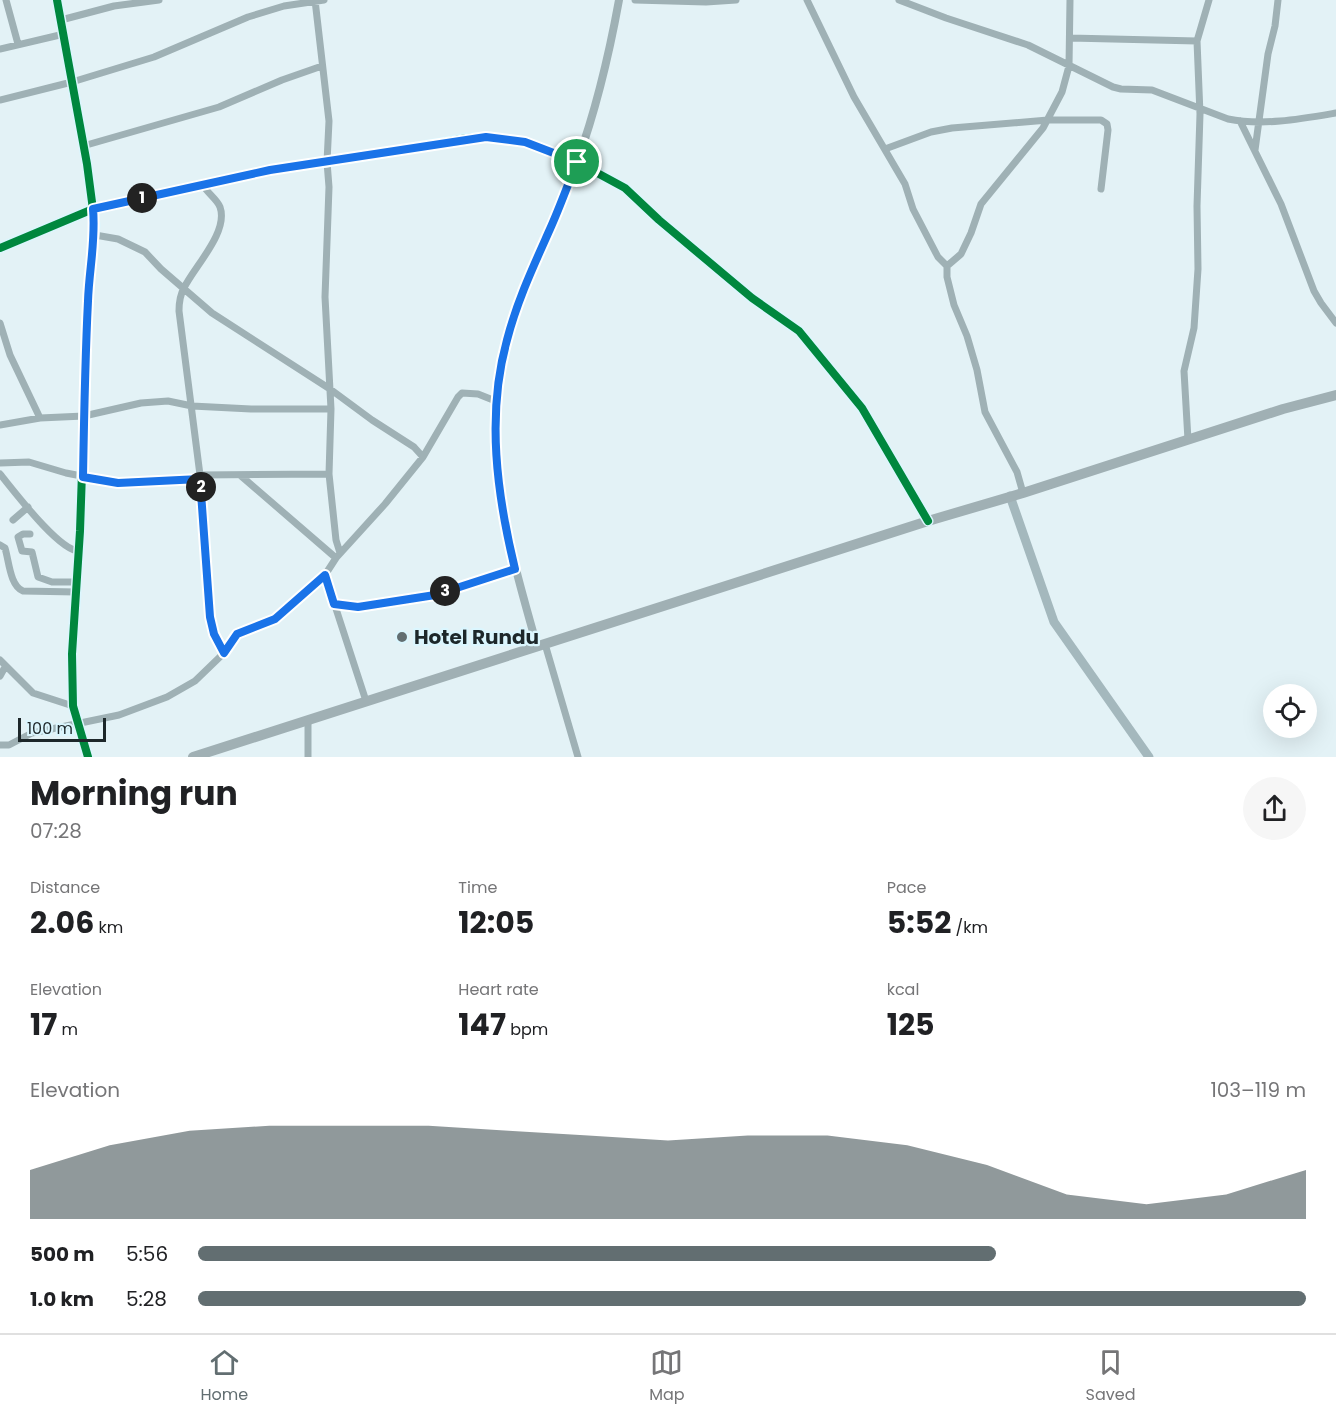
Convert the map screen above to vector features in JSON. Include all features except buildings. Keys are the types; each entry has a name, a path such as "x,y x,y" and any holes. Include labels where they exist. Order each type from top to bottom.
{"highway":[{"path":"193,757 213,754 366,701 927,521 1336,395"}],"main road":[{"path":"1010,496 1054,622 1149,757"}],"street":[{"path":"6,0 18,44"},
{"path":"57,0 93,209 94,235 88,289 83,477 72,654 73,706 88,757"},
{"path":"61,20 114,6 159,0"},
{"path":"0,99 72,82 154,57 248,17 284,6 324,0"},
{"path":"578,757 515,569 504,525 498,488 496,441 498,402 503,357 514,315 577,162 599,90 619,0"},
{"path":"635,0 719,2 736,0"},
{"path":"807,0 854,97 904,184 913,209 938,256 947,267 947,277 954,305 974,359 985,412 1017,472 1023,493"},
{"path":"899,0 1028,45 1113,87 1152,90 1200,110 1240,121 1299,119 1336,113"},
{"path":"947,267 961,254 986,196 1048,120 1062,92 1070,66 1070,0"},
{"path":"1188,440 1184,371 1194,328 1196,304 1200,110 1197,41 1209,0"},
{"path":"1255,150 1257,121 1278,0"},
{"path":"315,1 329,121 325,297 331,410 329,474 338,556"},
{"path":"0,49 64,34"},
{"path":"1070,38 1197,41"},
{"path":"83,146 219,107 322,66"},
{"path":"885,149 944,129 1048,120 1098,119 1105,122 1108,130 1101,189"},
{"path":"1240,121 1281,204 1314,291 1336,323"},
{"path":"0,248 93,209 270,170 486,137 525,142 577,162 625,188 659,220 752,298 799,331 862,408 927,521"},
{"path":"203,185 220,205 221,218 212,243 184,288 179,311 200,477 210,617 214,634 224,653"},
{"path":"94,235 118,239 145,252 212,313 330,389 414,447 423,457"},
{"path":"0,323 10,355 40,418"},
{"path":"0,745 9,745 32,734 119,715 167,697 195,681 224,653 237,634 275,619 325,575 338,556 386,504 423,457 455,401 462,393 478,394 498,402"},
{"path":"0,425 40,418 84,416 141,403 168,401 192,406 251,410 331,410"},
{"path":"0,463 29,462 83,477 118,483 240,475 329,474"},
{"path":"0,474 57,538 70,549 79,550"},
{"path":"240,475 338,556"},
{"path":"13,520 28,507"},
{"path":"30,534 18,537 21,551 32,552 39,577 52,582 77,582"},
{"path":"0,545 5,549 18,589 76,592"},
{"path":"334,604 358,607 435,595 515,569"},
{"path":"325,575 366,701"},
{"path":"2,664 33,693 73,706"},
{"path":"0,676 2,664"},
{"path":"308,720 308,757"}],"cycle path":[{"path":"57,0 87,164 95,225 88,297 80,531 72,654 73,706 88,757"},
{"path":"0,248 93,209 270,170 467,138 486,137 526,142 577,162 625,188 659,220 752,298 799,331 862,408 928,521"}],"place":[{"name":"Hotel Rundu","path":"402,637"}],"route":[{"path":"467,138 505,138 525,142 577,162 514,315 500,375 496,411 498,488 515,569 435,595 358,607 341,603 334,604 325,575 275,619 237,634 224,653 221,651 210,617 200,479 118,483 83,477 87,306 94,245 93,209 270,170 467,138"}]}
